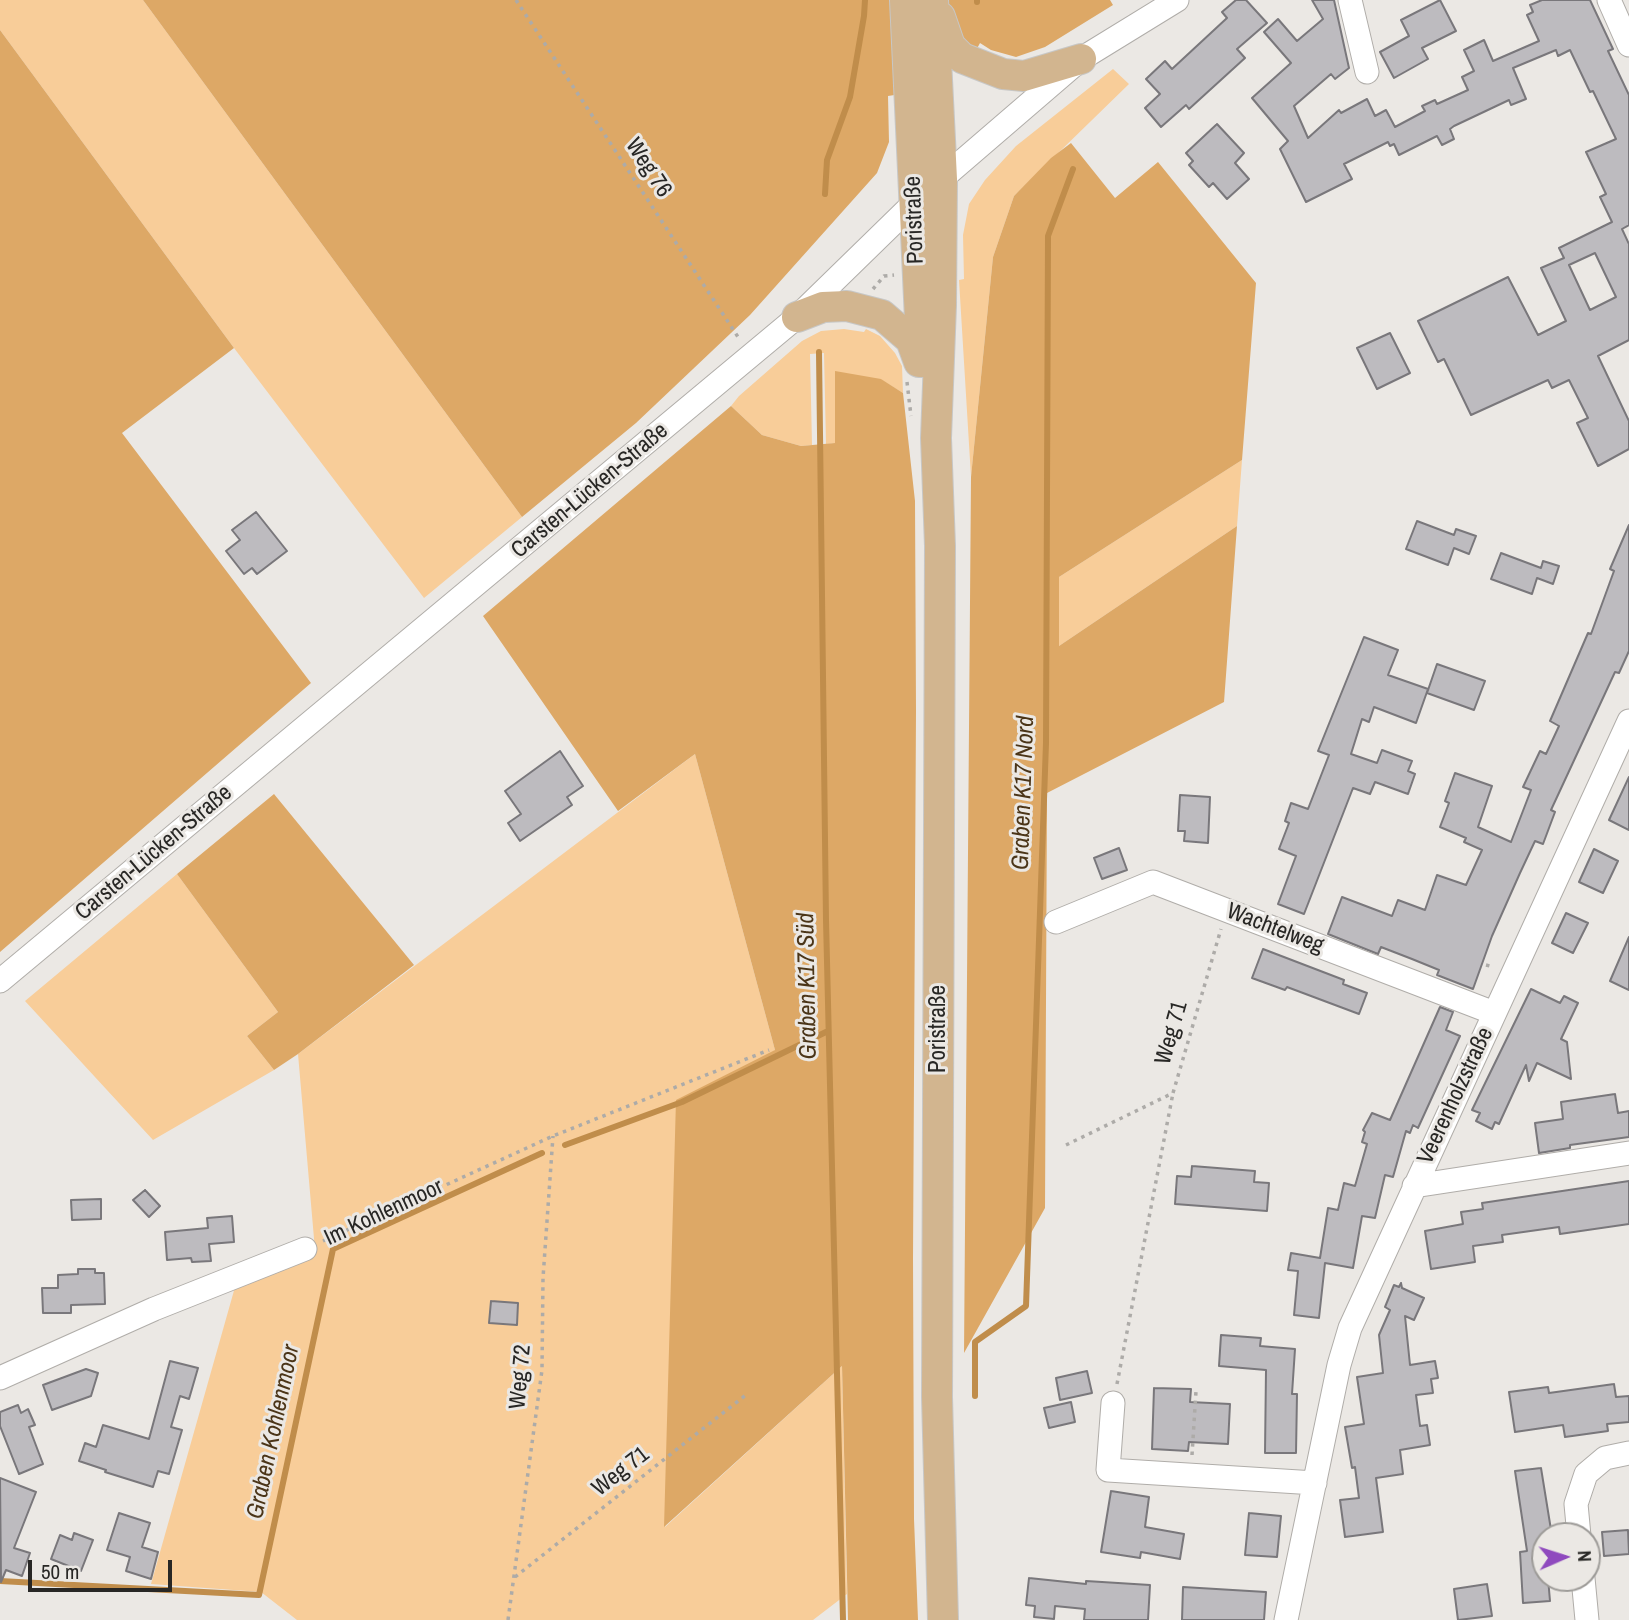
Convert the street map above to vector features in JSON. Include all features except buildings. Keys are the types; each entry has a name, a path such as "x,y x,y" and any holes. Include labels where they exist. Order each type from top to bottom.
{"main road":[{"name":"Poristraße","path":"905,0 923,372 936,438"},
{"name":"Poristraße","path":"933,0 942,179 936,438 940,546 937,1398 943,1620"},
{"path":"933,0 950,46 962,58 976,65 1003,75 1024,76 1081,59"},
{"path":"797,317 823,307 848,306 882,315 911,340 923,372"}],"street":[{"name":"Carsten-Lücken-Straße","path":"0,981 797,317 916,201 1081,59 1177,0"},
{"path":"1350,0 1367,72"},
{"path":"1609,0 1629,45"},
{"name":"Veerenholzstraße","path":"1286,1620 1339,1365 1350,1328 1629,721"},
{"name":"Wachtelweg","path":"1056,922 1153,882 1494,1013"},
{"path":"1414,1186 1629,1153"},
{"name":"Im Kohlenmoor","path":"0,1378 154,1309 305,1249"},
{"path":"1113,1403 1108,1470 1315,1483"},
{"path":"1578,1522 1576,1504 1586,1474 1605,1458 1629,1453"},
{"path":"1584,1592 1587,1620"}],"path":[{"name":"Weg 76","path":"516,0 750,356"},
{"name":"Weg 71","path":"1066,1145 1172,1093 1227,911"},
{"name":"Im Kohlenmoor","path":"305,1249 553,1136 769,1050"},
{"path":"1113,1403 1172,1093"},
{"name":"Weg 72","path":"508,1620 542,1370 543,1278 553,1136"},
{"path":"1191,1475 1196,1391"},
{"name":"Weg 71","path":"515,1577 747,1394"}],"shaded area":[{"path":"0,0 143,0 522,517 424,598 234,348 0,30"},
{"path":"143,0 895,0 901,94 888,96 889,142 877,173 750,315 636,423 522,517"},
{"path":"941,0 1110,0 1113,5 1045,47 1016,57 991,50 980,43 973,56 952,32"},
{"path":"0,30 234,348 122,433 311,683 0,952"},
{"path":"1113,69 1129,84 1014,196 993,257 971,477 959,280 964,279 963,235 969,204 985,180 1016,146"},
{"path":"1071,143 1115,198 1158,162 1256,283 1242,460 1059,577 1059,646 1237,526 1224,702 1047,793 1045,1208 964,1353 971,477 993,257 1014,196 1051,158"},
{"path":"844,329 864,332 866,329 880,336 902,366 903,393 880,379 836,443 826,444 824,353 810,354 812,445 801,446 762,435 731,406 802,341 821,331"},
{"path":"835,371 881,379 903,393 915,501 913,1258 914,1519 918,1620 848,1620 842,1366 664,1527 676,1100 775,1050 695,754 618,811 483,616 731,406 762,435 801,446 835,443"},
{"path":"1242,460 1237,526 1059,646 1059,577"},
{"path":"695,754 775,1050 665,1527 842,1366 847,1594 813,1620 297,1620 261,1592 151,1584 237,1280 315,1250 298,1054"},
{"path":"274,794 414,965 274,1070 247,1036 278,1012 177,874"},
{"path":"177,874 278,1012 247,1036 274,1070 153,1140 25,1001"}],"waterway":[{"name":"Graben K17 Süd","path":"825,194 827,160 850,97 865,0"},
{"name":"Graben K17 Nord","path":"975,1396 975,1342 1026,1306 1046,743 1048,236 1073,169"},
{"name":"Graben K17 Süd","path":"819,352 826,920 843,1620"},
{"name":"Graben Kohlenmoor","path":"565,1145 682,1102 828,1031"},
{"name":"Graben Kohlenmoor","path":"0,1581 259,1595 333,1249 542,1153"}]}
